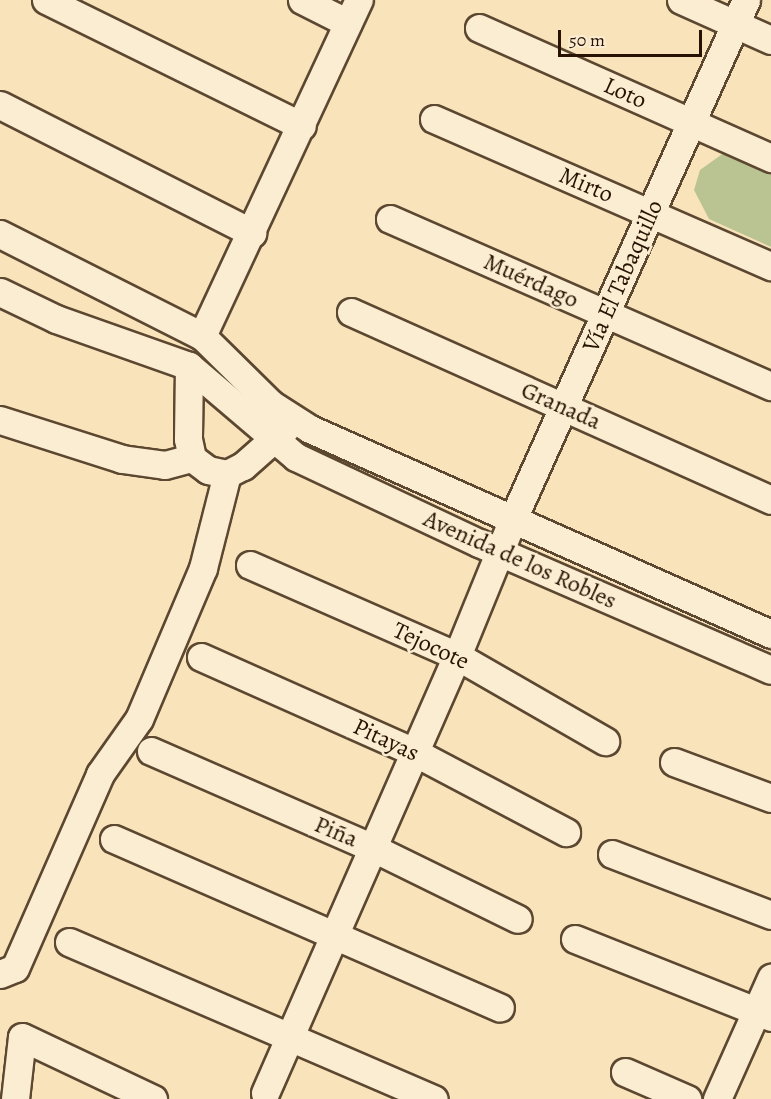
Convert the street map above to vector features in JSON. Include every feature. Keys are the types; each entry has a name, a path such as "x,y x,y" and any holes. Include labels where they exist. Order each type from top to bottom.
{"street":[{"path":"46,0 302,126"},
{"path":"202,336 354,12 302,0"},
{"path":"681,0 741,12 771,40"},
{"name":"Vía El Tabaquillo","path":"265,1093 332,936 457,656 512,521 565,408 604,313 741,12"},
{"name":"Loto","path":"479,28 771,158"},
{"path":"0,105 252,233"},
{"name":"Mirto","path":"434,119 771,266"},
{"name":"Muérdago","path":"390,219 771,386"},
{"name":"Avenida de los Robles","path":"0,234 202,336 250,386 293,420 512,521 771,634"},
{"path":"0,292 57,320 189,366 188,439 192,458 208,470 228,474"},
{"name":"Granada","path":"351,312 771,500"},
{"name":"Avenida de los Robles","path":"189,366 274,442 382,499 771,670"},
{"path":"0,420 122,459 165,465 192,458"},
{"path":"0,974 15,968 100,774 139,719 202,568 228,474 274,442 293,420"},
{"name":"Tejocote","path":"250,565 457,656 605,741"},
{"name":"Pitayas","path":"201,657 414,752 566,832"},
{"name":"Piña","path":"151,751 373,848 518,918"},
{"path":"674,762 771,798"},
{"path":"114,839 500,1008"},
{"path":"612,854 771,915"},
{"path":"575,939 764,1014"},
{"path":"69,942 434,1099"},
{"path":"717,1099 764,1014 771,978"},
{"path":"15,1099 22,1037 153,1099"},
{"path":"625,1072 687,1099"}],"green space":[{"path":"728,150 771,168 771,247 709,219 694,190 700,170"}]}
